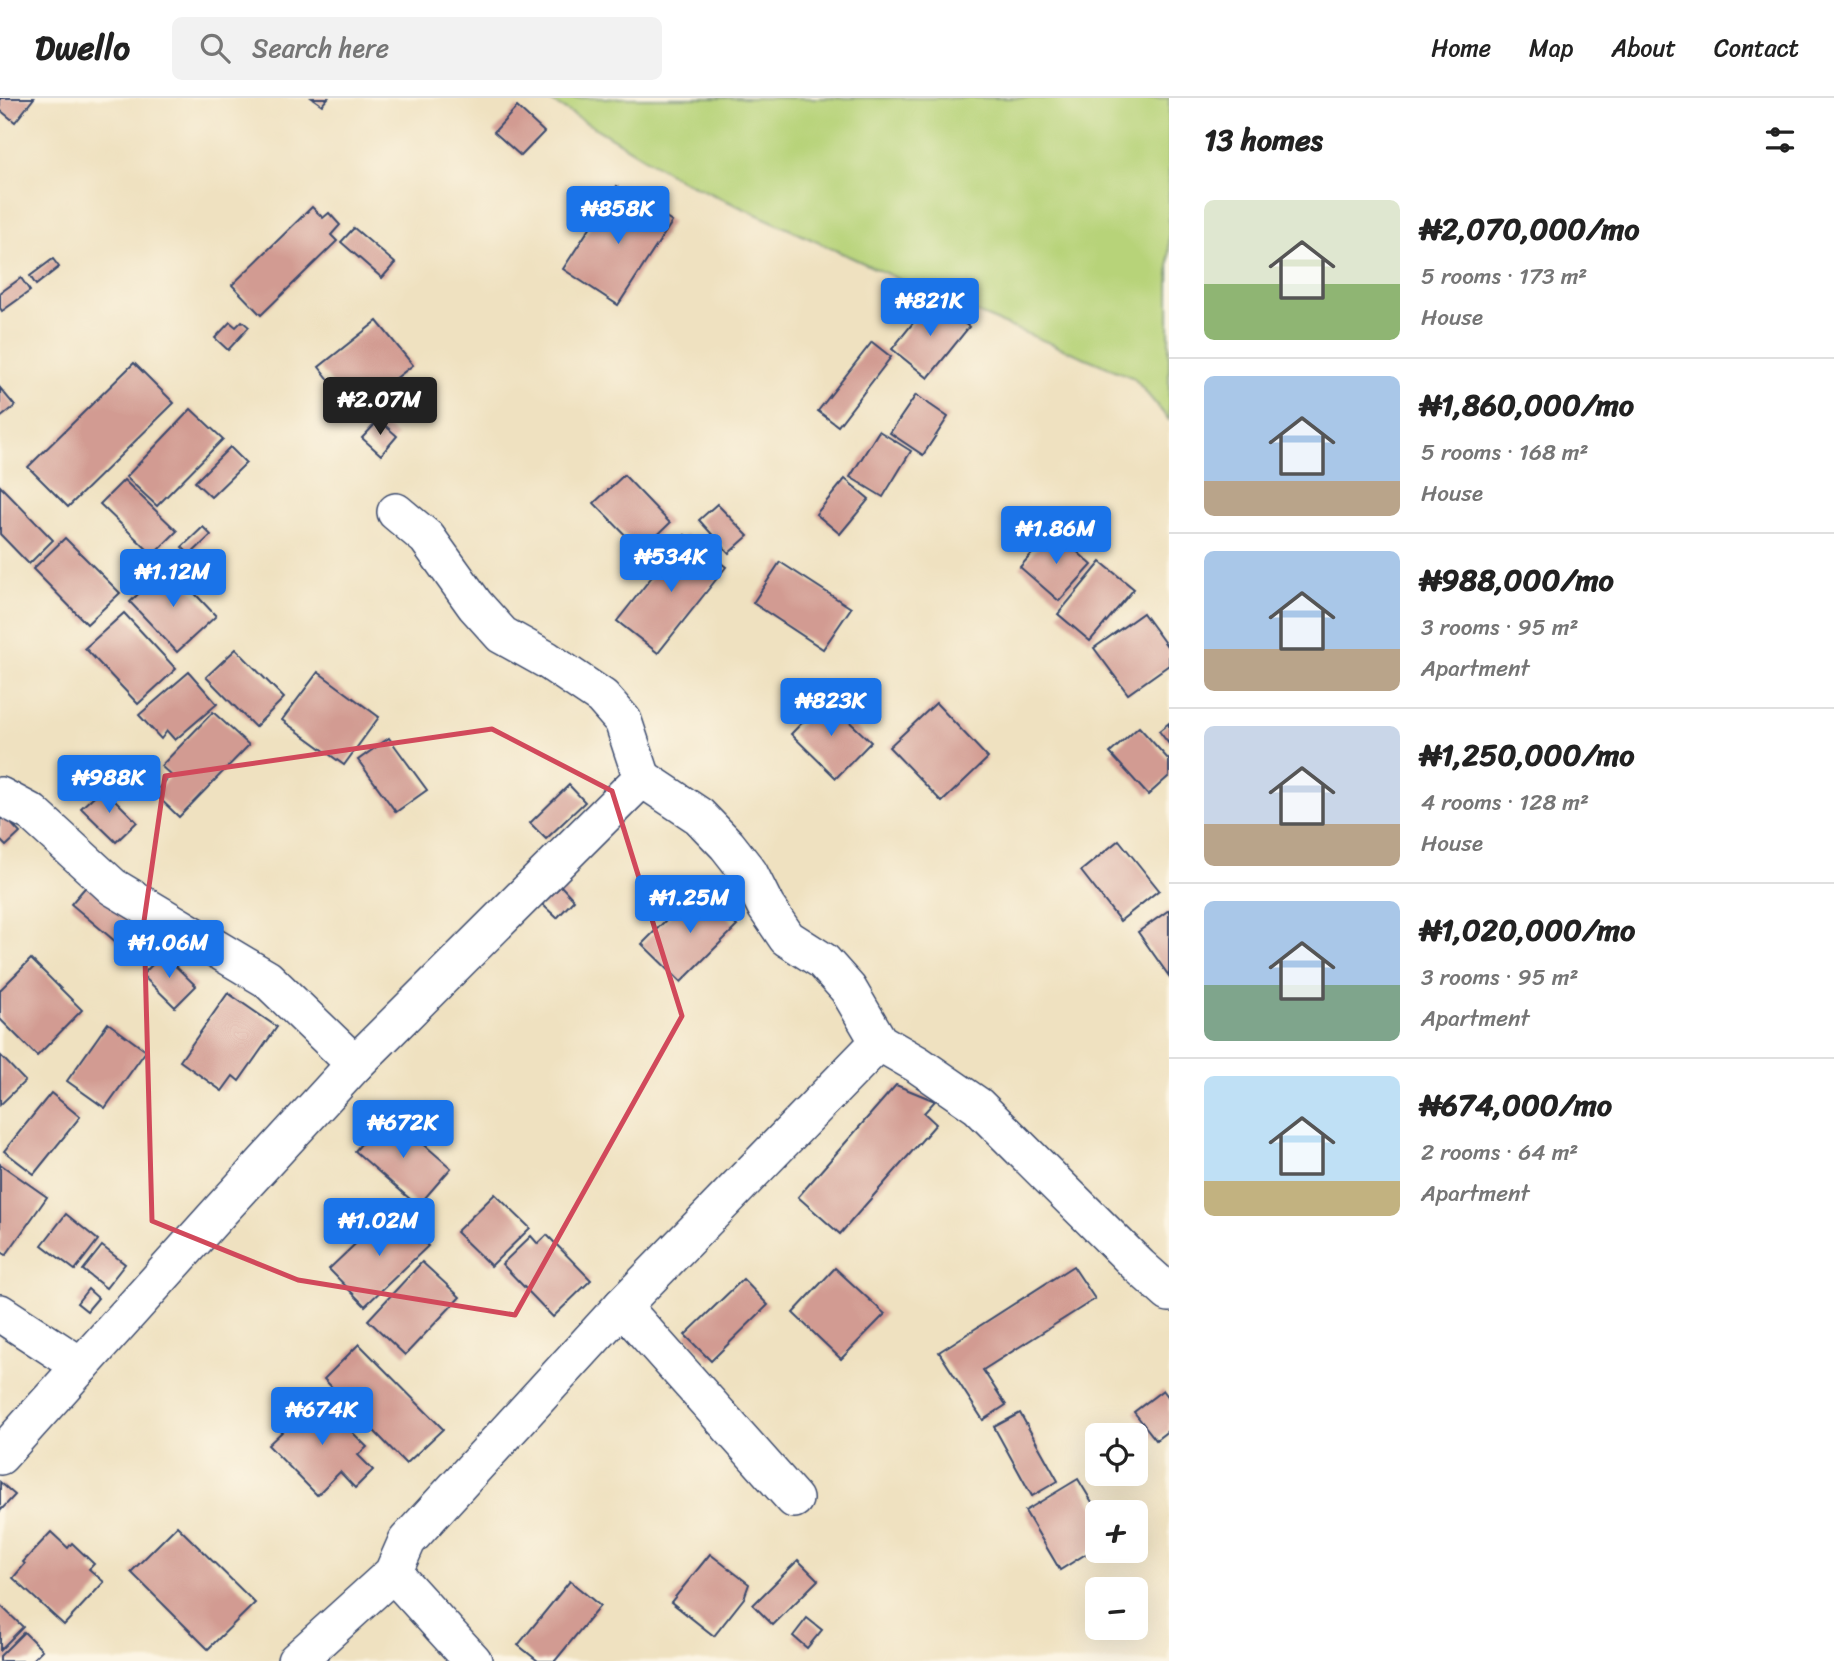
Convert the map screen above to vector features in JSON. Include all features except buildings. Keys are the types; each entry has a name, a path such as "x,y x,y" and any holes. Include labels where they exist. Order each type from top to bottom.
{"street":[{"path":"396,512 427,538 475,605 502,635 602,696 623,721 642,778 699,816 727,845 749,873 766,907 787,938 823,961 832,970 848,989 879,1042 917,1064 978,1106 1169,1293"},
{"path":"0,1456 355,1064 642,778"},
{"path":"0,796 32,813 113,887 267,979 355,1064"},
{"path":"296,1661 393,1573 407,1541 622,1306 879,1042"},
{"path":"622,1306 794,1499"},
{"path":"0,1312 81,1366"},
{"path":"393,1573 473,1661"}],"highlighted area":[{"path":"492,729 612,791 682,1016 515,1315 298,1280 152,1221 144,921 165,776"}],"green space":[{"path":"546,98 1169,98 1169,420 1134,378 936,296 681,180"}]}
